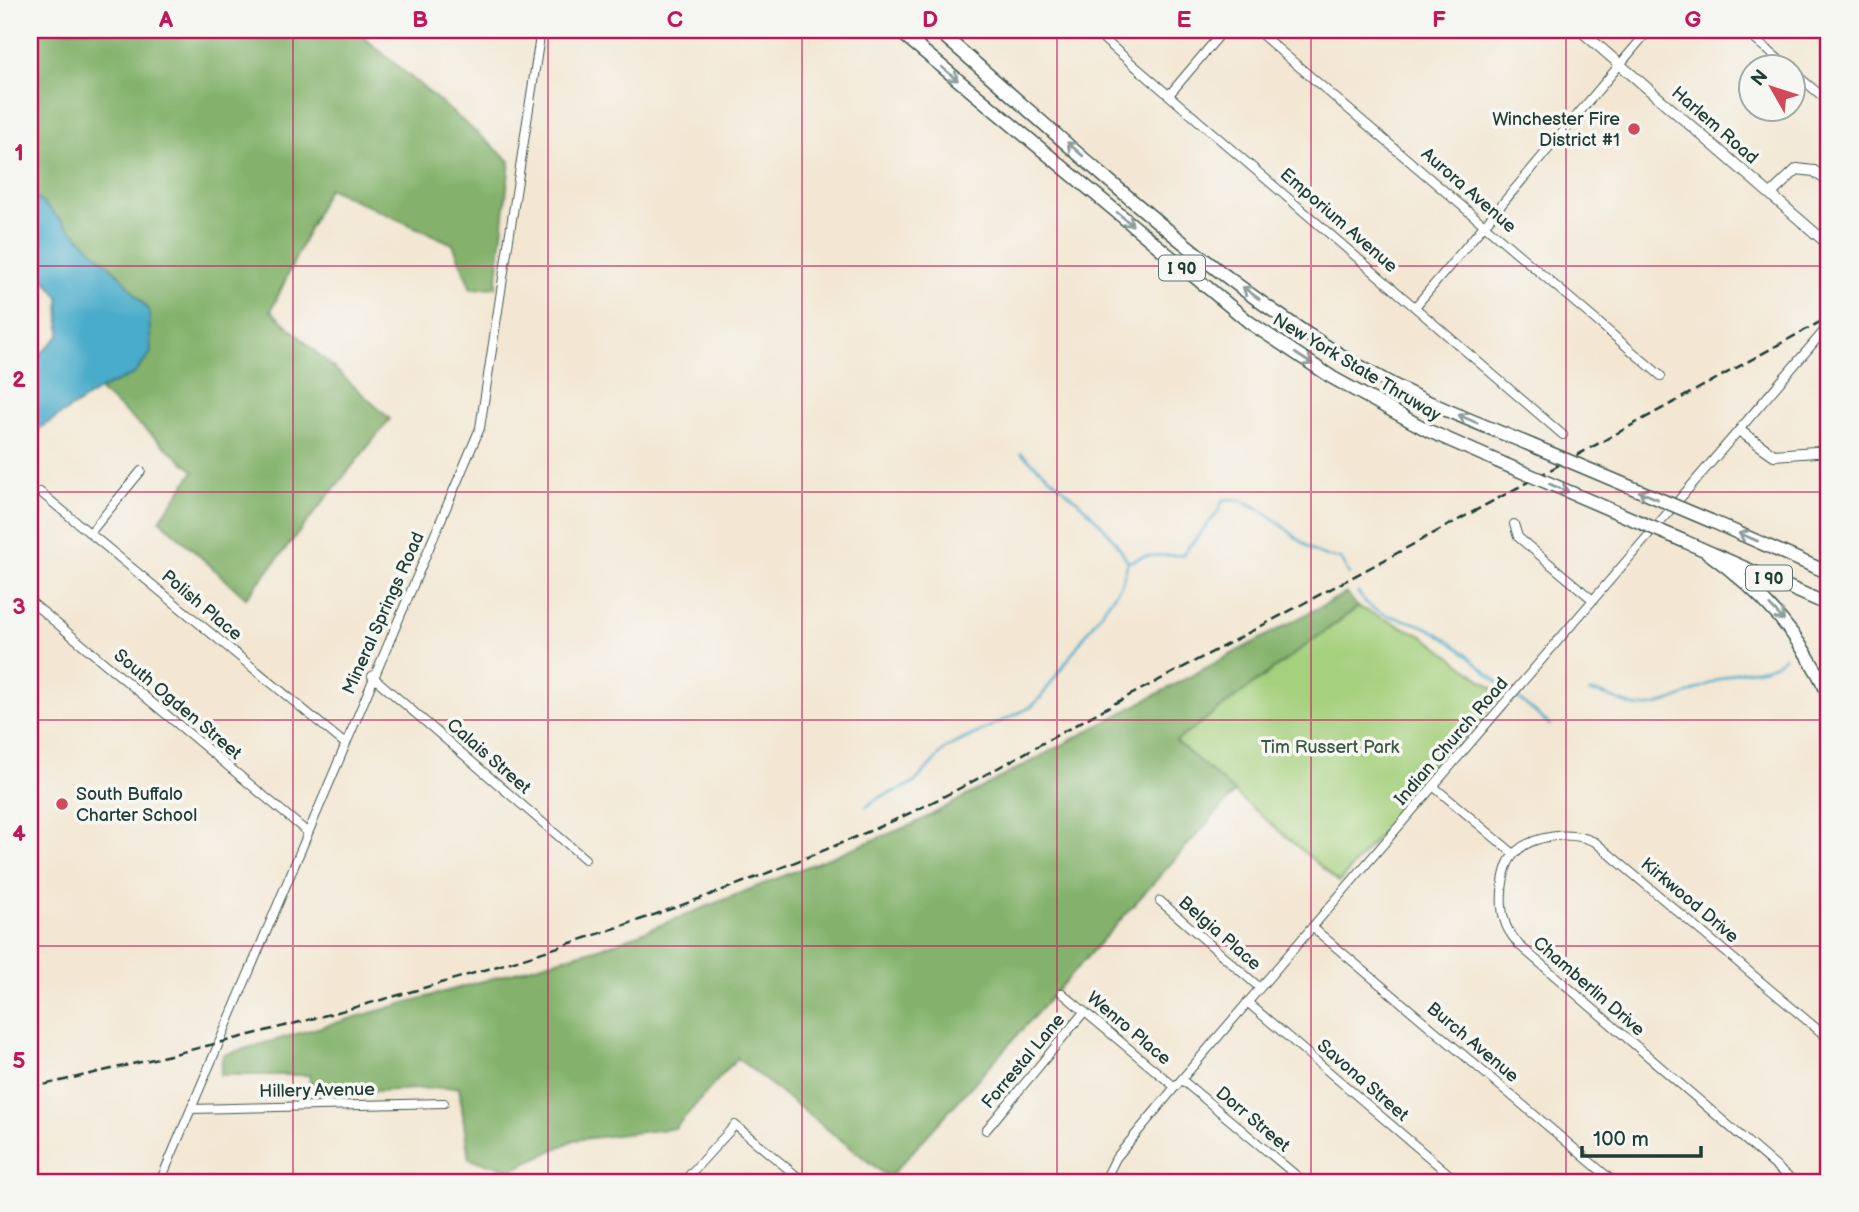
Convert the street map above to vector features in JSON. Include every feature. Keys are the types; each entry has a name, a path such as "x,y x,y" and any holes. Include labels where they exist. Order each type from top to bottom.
{"highway":[{"name":"New York State Thruway","path":"898,30 1249,322 1333,377 1417,425 1829,605"},
{"name":"New York State Thruway","path":"937,30 1216,267 1304,331 1386,382 1829,573"},
{"path":"1707,552 1746,583 1792,630 1829,695"}],"main road":[{"name":"Harlem Road","path":"1580,30 1829,245"},
{"path":"1771,194 1797,169 1814,171 1829,182"},
{"path":"1740,430 1774,455 1829,451"}],"street":[{"name":"Mineral Springs Road","path":"160,1182 306,831 480,428 541,30"},
{"name":"Emporium Avenue","path":"1093,30 1563,435"},
{"path":"1169,95 1224,30"},
{"name":"Aurora Avenue","path":"1256,30 1661,376"},
{"path":"1415,307 1649,30"},
{"path":"1743,30 1770,52"},
{"path":"1806,82 1829,102"},
{"name":"Indian Church Road","path":"1104,1182 1116,1158 1175,1087 1829,325"},
{"path":"90,533 141,471"},
{"name":"Polish Place","path":"40,492 344,743"},
{"path":"1514,524 1518,537 1593,600"},
{"name":"South Ogden Street","path":"30,601 306,831"},
{"name":"Calais Street","path":"372,676 585,859"},
{"path":"1433,786 1514,854"},
{"name":"Kirkwood Drive","path":"1514,854 1551,837 1576,835 1595,842 1829,1039"},
{"name":"Chamberlin Drive","path":"1514,854 1504,887 1503,913 1505,924 1519,945 1794,1182"},
{"name":"Belgia Place","path":"1160,901 1260,988"},
{"name":"Burch Avenue","path":"1312,927 1614,1182"},
{"name":"Wenro Place","path":"1062,993 1175,1087"},
{"name":"Savona Street","path":"1247,1002 1458,1182"},
{"name":"Forrestal Lane","path":"986,1130 1084,1012"},
{"name":"Dorr Street","path":"1182,1080 1304,1182"},
{"name":"Hillery Avenue","path":"191,1108 444,1103"},
{"path":"683,1182 735,1125 804,1182"},
{"path":"600,1182 628,1182"}],"green space":[{"path":"30,30 355,30 510,161 496,287 471,289 453,244 328,188 271,311 390,419 246,598 160,520 194,471 99,390 134,374 149,311 122,278 30,191"},
{"path":"1346,593 1358,607 1176,741 1235,792 889,1178 737,1058 675,1128 574,1140 512,1170 469,1159 459,1087 312,1094 309,1075 220,1075 223,1055 613,944 916,823"},
{"name":"Tim Russert Park","path":"1358,607 1425,637 1501,695 1339,882 1175,742"}],"water":[{"path":"30,191 122,278 149,311 151,353 134,374 99,390 37,430 30,439 30,364 60,335 59,297 30,262"}],"waterway":[{"path":"866,807 878,798 913,784 946,748 1031,707 1041,697 1121,585 1128,562 1107,531 1080,503 1021,453"},
{"path":"1128,562 1145,556 1182,555 1218,512 1223,500 1235,499 1261,510 1319,554 1341,559 1349,574"},
{"path":"1358,592 1378,611 1423,626 1444,637 1501,685"},
{"path":"1589,692 1603,694 1629,705 1652,706 1729,675 1772,666 1784,657"},
{"path":"1519,699 1550,725"}],"railway":[{"path":"30,1088 249,1035 465,976 679,906 888,823 985,775 1829,317"}],"place":[{"name":"Winchester Fire District #1","path":"1634,129"},
{"name":"South Buffalo Charter School","path":"62,804"}]}
